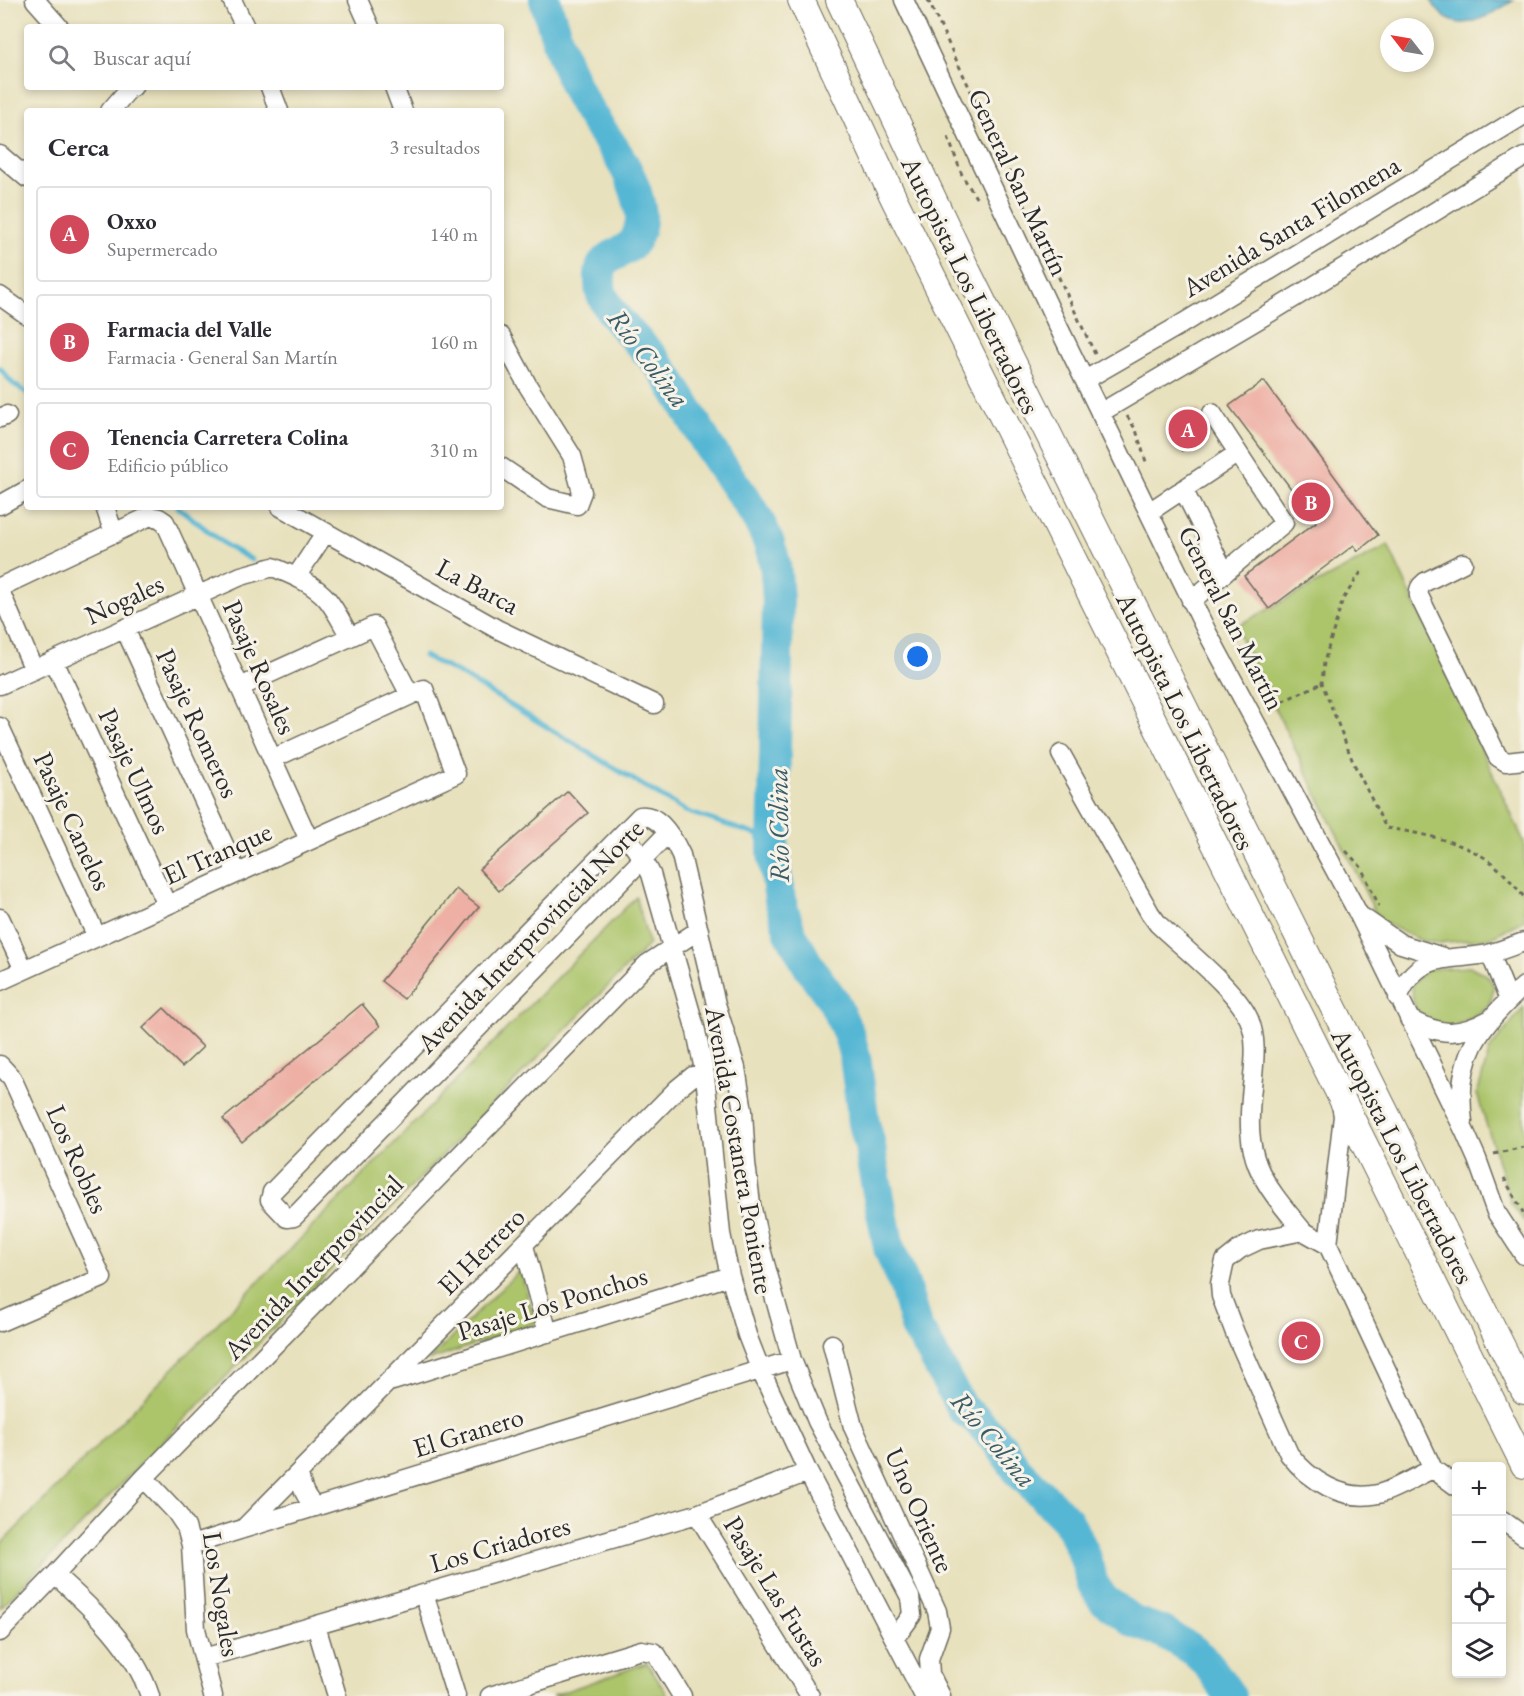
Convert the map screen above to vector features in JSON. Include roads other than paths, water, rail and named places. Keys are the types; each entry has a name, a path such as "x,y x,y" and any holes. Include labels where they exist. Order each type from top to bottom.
{"highway":[{"name":"Autopista Los Libertadores","path":"801,0 894,199 1524,1465"},
{"name":"Autopista Los Libertadores","path":"839,0 967,270 1524,1391"}],"street":[{"path":"34,0 56,24"},
{"path":"232,0 244,24"},
{"path":"358,0 369,24"},
{"name":"General San Martín","path":"904,0 1191,601 1251,717 1358,913 1465,1132 1486,1156 1496,1212 1524,1254"},
{"path":"271,90 278,108"},
{"path":"395,90 402,108"},
{"path":"113,108 125,95"},
{"name":"Avenida Santa Filomena","path":"1085,380 1190,319 1524,115"},
{"path":"0,155 24,175"},
{"path":"1100,413 1271,312 1524,157"},
{"path":"0,296 24,313"},
{"path":"504,342 528,386 572,456 582,492 577,505 547,498 504,469"},
{"path":"1191,601 1284,523 1212,413"},
{"path":"1149,512 1238,453"},
{"path":"1183,489 1225,573"},
{"path":"0,505 24,492"},
{"path":"34,670 0,589 114,534 106,510"},
{"name":"La Barca","path":"286,510 497,628 654,704"},
{"name":"Pasaje Rosales","path":"114,534 150,516 165,522 309,840"},
{"path":"326,532 296,577 328,600 350,637"},
{"path":"1463,562 1425,582 1420,586 1419,596 1498,757 1511,763 1524,760"},
{"name":"Nogales","path":"0,685 241,576 273,567 296,577"},
{"path":"240,687 374,626 417,692 272,759"},
{"name":"Pasaje Romeros","path":"125,628 237,873"},
{"name":"Pasaje Ulmos","path":"54,661 167,905"},
{"name":"El Tranque","path":"0,981 456,774 417,692"},
{"name":"Pasaje Canelos","path":"0,727 97,937"},
{"path":"1061,754 1142,901 1158,924 1234,995 1250,1021 1255,1055 1250,1115 1252,1153 1265,1183 1303,1231 1328,1245"},
{"name":"Avenida Interprovincial Norte","path":"647,815 654,818 668,833 294,1217 287,1218 270,1200 272,1192 640,816 647,815"},
{"name":"Avenida Costanera Poniente","path":"624,833 651,874 689,1002 705,1075 718,1210 730,1276 747,1335 761,1371 808,1472 927,1696"},
{"name":"Avenida Costanera Poniente","path":"668,833 681,855 716,1004 736,1068 751,1204 792,1360 817,1421 910,1597 912,1615 901,1630 893,1634"},
{"path":"1358,913 1401,944 1443,957"},
{"path":"0,918 24,970"},
{"name":"Avenida Interprovincial","path":"0,1632 144,1478 647,964 699,930"},
{"path":"1398,998 1406,982 1416,970 1425,964 1443,957 1490,953 1524,942"},
{"path":"1490,953 1509,1000"},
{"path":"1465,1132 1462,1100 1464,1067 1472,1048 1490,1019 1524,986"},
{"path":"1409,1019 1428,1029 1450,1033 1472,1028 1490,1019"},
{"name":"Los Robles","path":"0,1322 102,1278 4,1075"},
{"name":"El Herrero","path":"243,1529 677,1089 693,1076 705,1075"},
{"path":"1340,1096 1342,1116 1328,1245 1433,1468 1452,1483"},
{"path":"1303,1231 1259,1240 1240,1249 1225,1262 1220,1284 1221,1296 1235,1334 1289,1454 1315,1480 1338,1491 1352,1494 1378,1494 1433,1468"},
{"path":"524,1246 548,1333"},
{"name":"Pasaje Los Ponchos","path":"390,1382 730,1276"},
{"name":"Uno Oriente","path":"832,1344 853,1427 937,1611 940,1628 929,1659 930,1674 927,1696"},
{"name":"El Granero","path":"191,1545 792,1360"},
{"name":"Los Criadores","path":"204,1658 697,1514 808,1472"},
{"path":"299,1474 304,1493 316,1507"},
{"name":"Los Nogales","path":"144,1478 176,1512 186,1527 191,1545 193,1615 213,1696"},
{"name":"Pasaje Las Fustas","path":"697,1514 810,1696"},
{"path":"1506,1523 1524,1536"},
{"path":"55,1575 78,1595 124,1647 135,1663 150,1696"},
{"path":"424,1594 456,1696"},
{"path":"316,1626 337,1696"},
{"path":"490,1696 641,1650 657,1655 682,1696"}],"water":[{"path":"1431,0 1514,0 1481,19 1459,23 1449,20 1440,13"}],"waterway":[{"name":"Río Colina","path":"545,0 574,83 624,165 637,196 641,214 639,230 632,244 605,261 602,266 600,272 602,295 613,314 652,356 666,375 709,447 748,503 771,549 776,570 778,601 773,853 780,900 790,932 809,967 833,1000 849,1035 855,1057 864,1123 889,1248 904,1284 917,1330 925,1340 962,1409 976,1419 1000,1445 1017,1470 1068,1521 1084,1555 1093,1584 1103,1599 1134,1622 1163,1632 1194,1651 1207,1663 1230,1696"},
{"path":"0,368 12,383 24,391"},
{"path":"182,510 227,546 252,560"},
{"path":"424,656 458,673 685,811 757,835 773,853"}],"place":[{"name":"Oxxo","path":"1188,429"},
{"name":"Farmacia del Valle","path":"1311,502"},
{"name":"Tenencia Carretera Colina","path":"1301,1341"}]}
